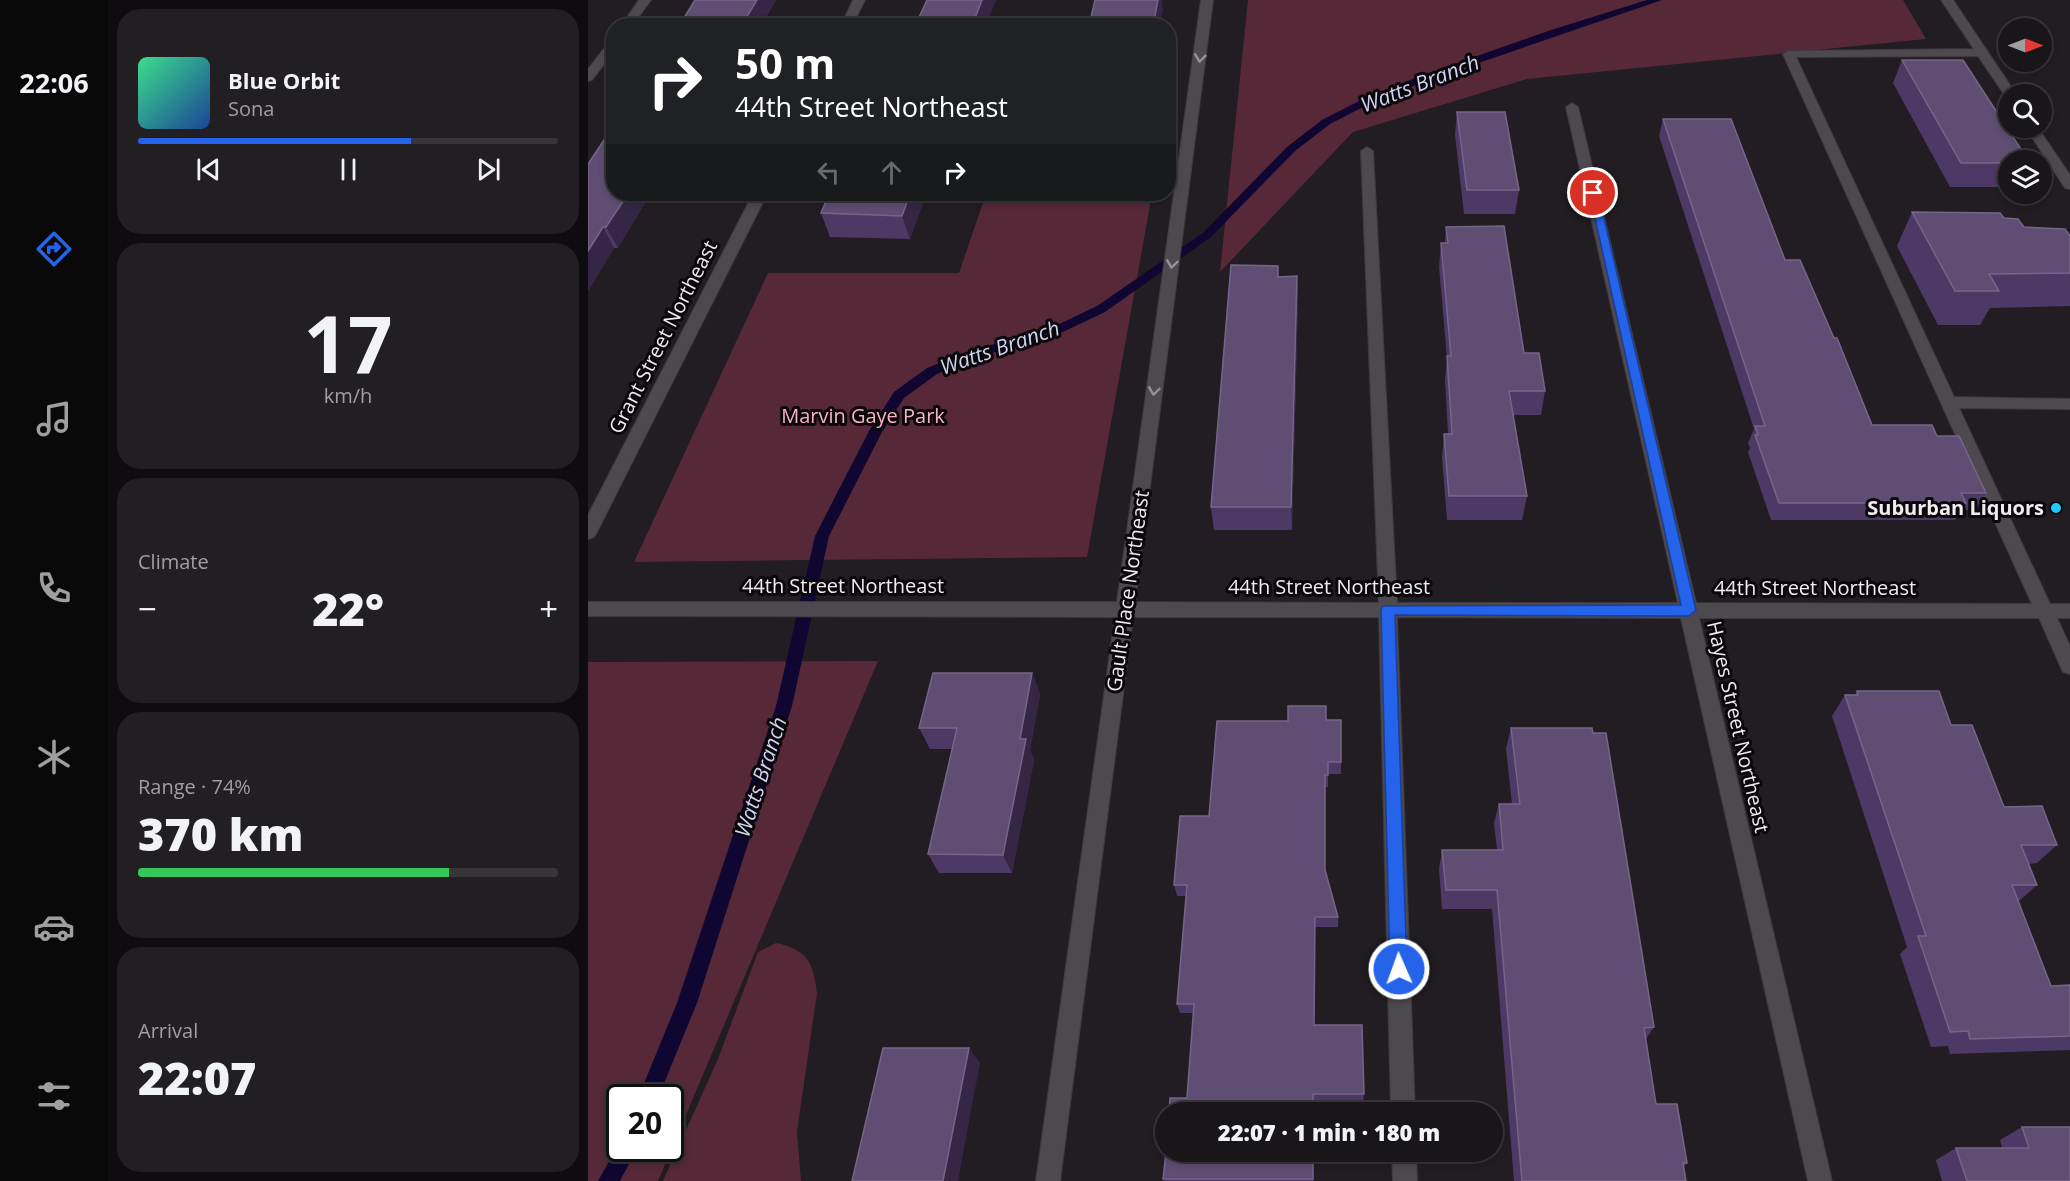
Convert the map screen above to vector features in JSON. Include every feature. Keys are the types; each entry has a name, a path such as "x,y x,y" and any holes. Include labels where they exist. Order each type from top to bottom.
{"street":[{"path":"632,18 645,0"},
{"path":"850,18 859,0"},
{"name":"Gault Place Northeast","path":"1048,1181 1208,0"},
{"path":"1947,0 2003,84"},
{"path":"1982,52 1789,54 2070,666"},
{"path":"588,77 606,53"},
{"name":"Hayes Street Northeast","path":"1572,107 1820,1181"},
{"path":"2039,138 2070,185"},
{"path":"1367,152 1388,610 1403,1102"},
{"name":"Grant Street Northeast","path":"588,532 756,201"},
{"path":"1949,402 2070,404"},
{"name":"44th Street Northeast","path":"588,609 2070,611"},
{"path":"1404,1162 1405,1181"}],"green space":[{"path":"1248,0 1903,0 1926,39 1527,79 1353,132 1220,272"},
{"name":"Marvin Gaye Park","path":"984,201 1151,201 1087,557 634,562 768,273 959,273"},
{"path":"878,661 684,1120 684,1084 606,1084 606,1162 666,1162 658,1181 588,1181 588,662"},
{"path":"776,943 795,949 811,965 817,993 797,1132 801,1181 663,1181 672,1162 684,1162 684,1134 718,1059 758,952"}],"building":[{"path":"695,0 757,0 746,18 684,18"},
{"path":"927,0 982,0 975,18 919,18"},
{"path":"1095,0 1158,0 1155,18 1091,18"},
{"path":"1902,60 1963,60 1998,114 1998,138 2014,138 2022,150 1998,150 1998,163 1961,163"},
{"path":"1457,112 1505,112 1519,190 1467,190"},
{"path":"1663,119 1731,119 1785,260 1800,260 1834,338 1837,338 1872,425 1932,425 1937,436 1959,436 1986,493 1961,493 1966,503 1779,503 1755,435 1758,435 1755,426 1765,426"},
{"path":"606,137 606,201 623,201 588,251 588,164"},
{"path":"826,201 907,201 902,216 821,213"},
{"path":"1912,212 2000,213 2004,218 2018,219 2024,227 2065,229 2070,236 2070,273 1989,274 1999,291 1955,291"},
{"path":"1504,226 1524,353 1539,353 1545,391 1509,391 1527,496 1449,496 1444,434 1452,434 1447,356 1451,356 1441,243 1448,243 1446,227"},
{"path":"1231,265 1278,266 1278,277 1297,276 1291,507 1211,507"},
{"path":"933,673 1032,673 1020,739 1026,739 1003,855 928,854 957,728 919,728"},
{"path":"1857,691 1939,691 1951,725 1972,725 2004,807 2042,806 2057,845 2021,845 2037,885 2012,885 2051,986 2070,985 2070,1036 1970,1039 1968,1031 1950,1032 1918,936 1926,936 1845,695 1858,695"},
{"path":"1288,706 1326,706 1326,720 1341,720 1341,762 1328,762 1328,775 1325,775 1325,870 1338,917 1315,917 1314,1025 1362,1025 1364,1094 1313,1094 1313,1102 1170,1102 1170,1098 1187,1098 1194,1004 1177,1004 1187,885 1174,885 1180,816 1209,816 1217,721 1288,721"},
{"path":"1511,728 1592,728 1593,733 1606,733 1654,1027 1644,1028 1656,1104 1677,1104 1687,1163 1683,1163 1686,1181 1522,1181 1497,890 1446,890 1442,850 1503,850 1499,804 1520,804"},
{"path":"883,1048 969,1048 943,1181 852,1181"},
{"path":"2022,1127 2070,1127 2070,1181 1967,1181 1956,1148 2029,1148"},
{"path":"1165,1162 1313,1162 1313,1179 1163,1179"}],"waterway":[{"name":"Watts Branch","path":"654,1084 687,1003 784,706 822,536 876,431 899,395 932,371 968,356 1059,329 1101,309 1207,235 1291,149 1326,122 1365,102 1419,80 1554,32 1657,0"},
{"name":"Watts Branch","path":"608,1181 619,1162"}],"place":[{"name":"Suburban Liquors","path":"2056,508"}],"route":[{"path":"1399,969 1388,610 1689,610 1593,193"}]}
